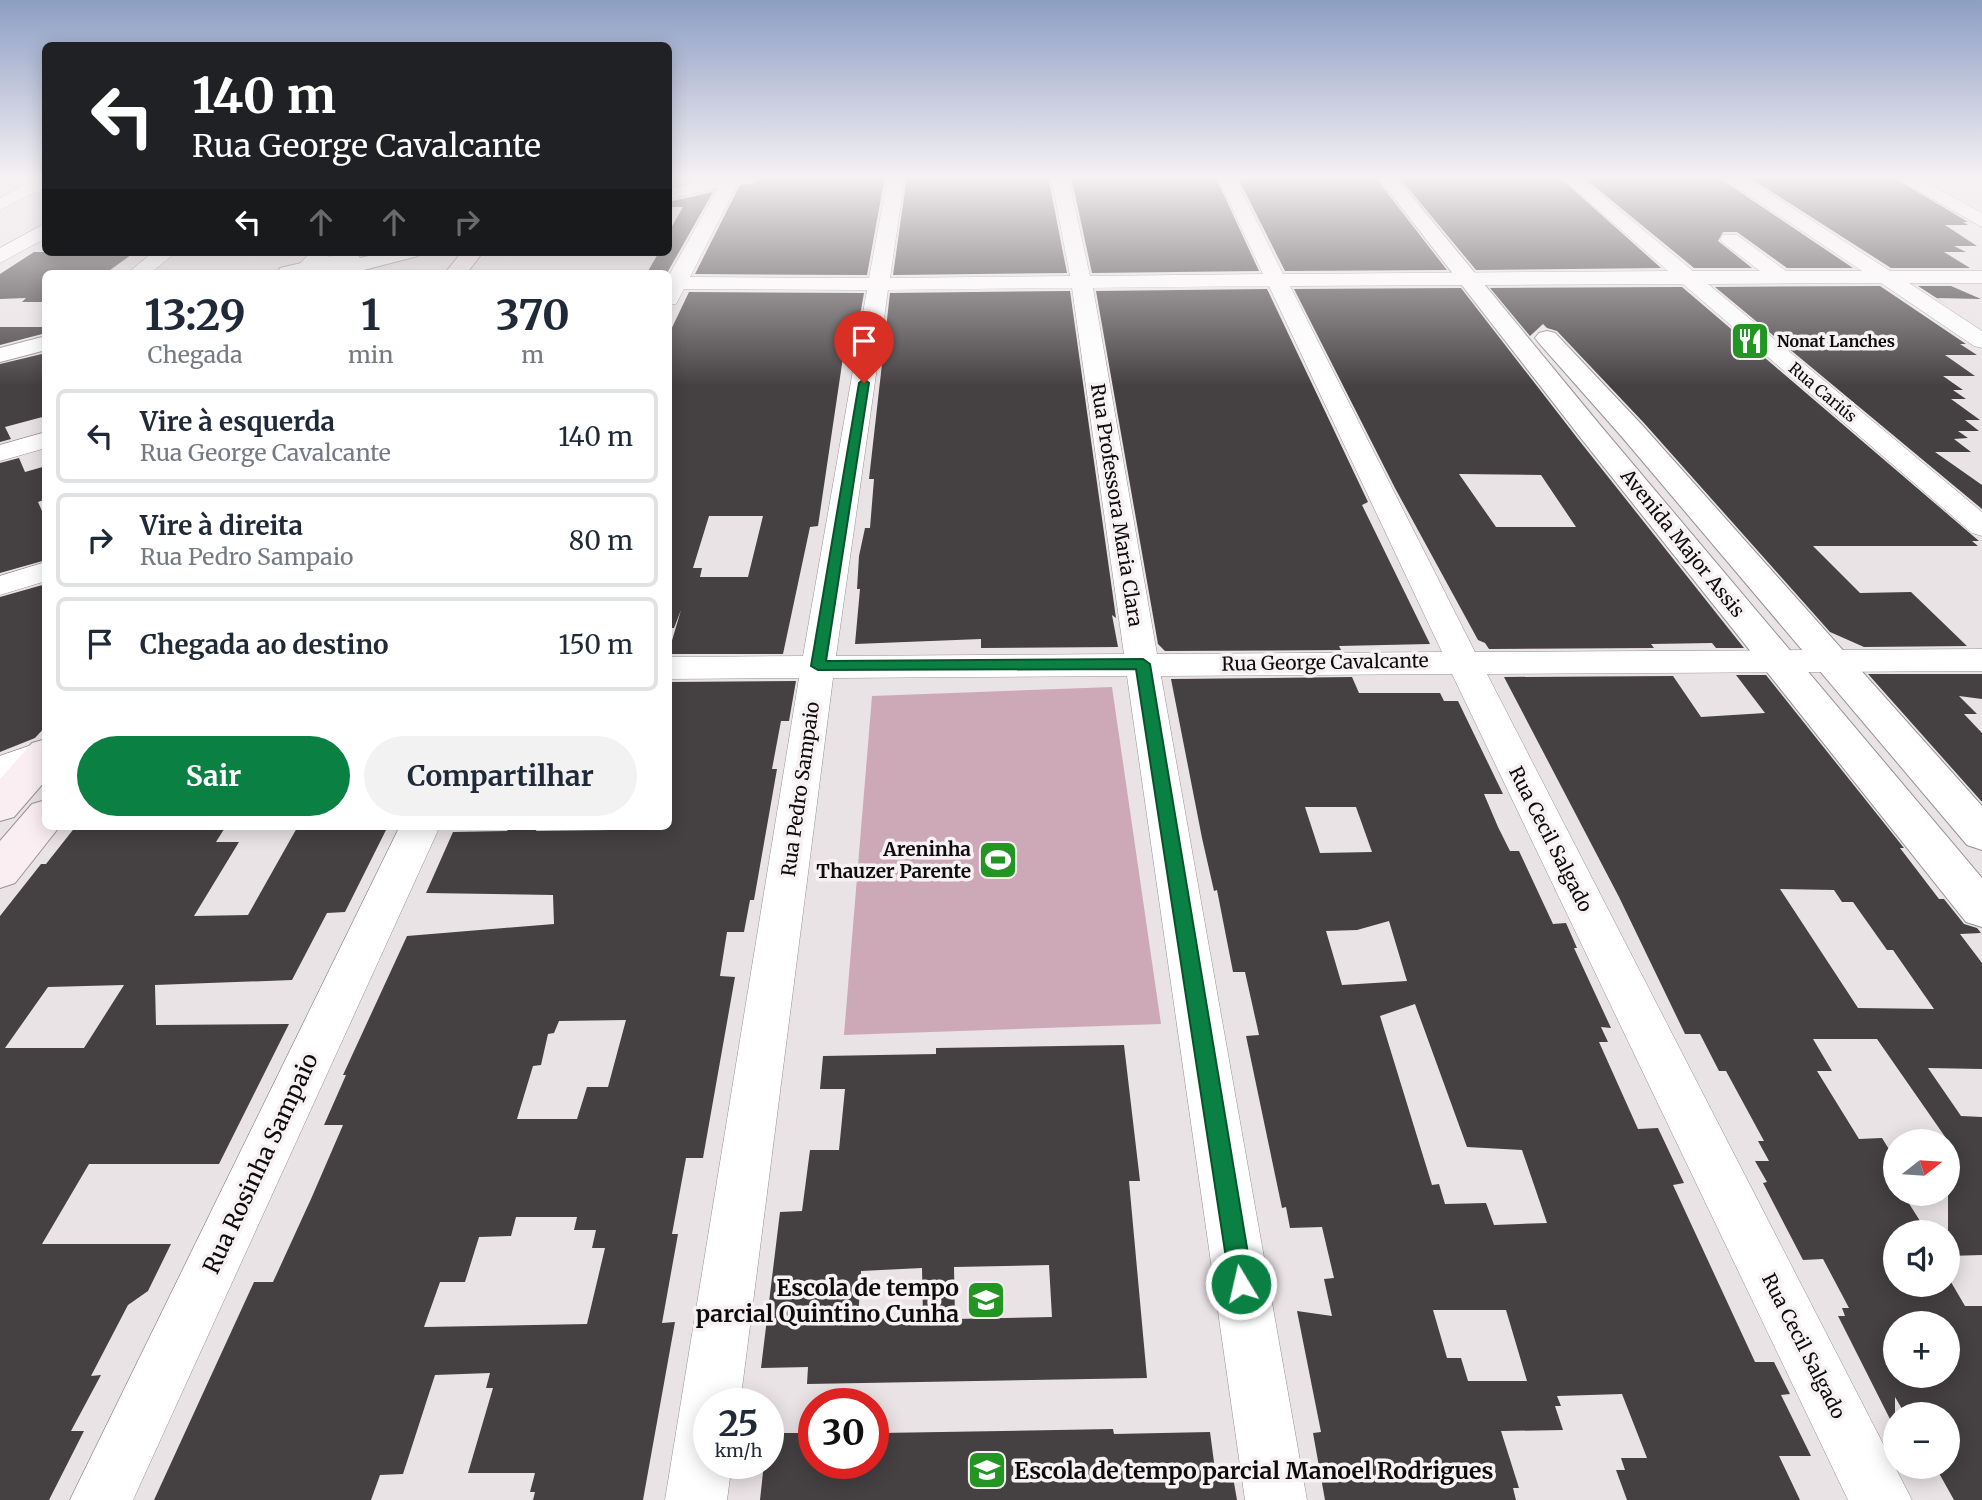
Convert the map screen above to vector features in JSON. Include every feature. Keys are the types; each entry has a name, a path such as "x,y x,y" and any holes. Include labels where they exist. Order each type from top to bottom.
{"main road":[{"path":"458,270 470,256"},
{"path":"483,270 494,256"},
{"path":"0,806 42,757"},
{"path":"0,871 42,820"}],"street":[{"path":"0,257 18,246"},
{"path":"672,286 696,246"},
{"name":"Rua Pedro Sampaio","path":"712,1388 818,666 886,246"},
{"name":"Rua Professora Maria Clara","path":"1074,246 1276,1500"},
{"name":"Rua Cecil Salgado","path":"1260,246 1462,661 1881,1500"},
{"name":"Avenida Major Assis","path":"1451,246 1632,431 1982,834"},
{"name":"Avenida Major Assis","path":"1456,246 1590,431 1982,909"},
{"name":"Rua Cariús","path":"1651,246 1982,527"},
{"path":"1739,246 1782,278"},
{"path":"1838,246 1982,341"},
{"path":"142,270 161,256"},
{"path":"297,270 317,256"},
{"path":"300,270 356,256"},
{"path":"338,270 395,256"},
{"path":"672,288 1081,281 1982,277"},
{"path":"0,345 42,335"},
{"path":"0,355 42,345"},
{"path":"1590,431 1632,431"},
{"path":"0,453 42,441"},
{"path":"0,586 42,572"},
{"name":"Rua George Cavalcante","path":"672,668 1462,661 1982,660"},
{"path":"0,771 42,754"},
{"name":"Rua Rosinha Sampaio","path":"101,1500 418,830"},
{"path":"696,1500 699,1479"}],"shaded area":[{"name":"Areninha Thauzer Parente","path":"1112,687 1161,1024 844,1035 872,696"}],"building":[{"path":"672,246 682,246 669,270 649,270 657,256 672,256"},
{"path":"709,246 872,246 867,275 695,274"},
{"path":"897,246 1062,246 1067,273 893,275"},
{"path":"1086,246 1247,246 1259,271 1092,273"},
{"path":"1272,246 1428,246 1447,270 1285,271"},
{"path":"1456,246 1636,246 1661,268 1476,270"},
{"path":"1667,246 1724,246 1752,268 1694,268"},
{"path":"1756,246 1820,246 1853,268 1787,268"},
{"path":"1857,246 1954,246 1966,252 1944,252 1970,268 1891,268"},
{"path":"34,252 42,252 42,256 129,256 110,270 42,270 42,302 22,302 26,298 0,299 0,274"},
{"path":"1880,286 1966,344 1960,344 1977,355 1945,355 1975,376 1943,376 1963,390 1953,390 1966,399 1951,399 1980,420 1965,420 1979,431 1958,431 1968,438 1954,439 1971,452 1935,452 1982,485 1982,509 1715,287"},
{"path":"1918,286 1951,286 1981,299 1937,298 1949,306"},
{"path":"1682,287 1979,541 1972,541 1978,546 1813,546 1860,593 1911,592 1967,646 1864,647 1830,632 1644,423 1557,331 1543,324 1530,336 1490,288"},
{"path":"1461,288 1744,648 1716,648 1712,643 1651,644 1654,648 1489,649 1485,643 1478,640 1395,488 1294,289","holes":["1459,474 1541,475 1576,527 1496,527"]},
{"path":"1267,289 1368,502 1362,505 1430,644 1339,646 1341,650 1165,651 1158,644 1096,291"},
{"path":"1070,291 1118,647 981,648 981,639 855,644 860,589 857,589 859,556 865,528 870,528 874,479 869,479 890,293"},
{"path":"689,292 864,293 856,338 846,337 818,526 810,527 783,654 672,654 672,640 681,610 674,628 672,328","holes":["709,516 763,516 748,577 700,577 702,568 693,568"]},
{"path":"0,327 42,327 42,334 0,345"},
{"path":"42,354 42,417 5,427 11,439 0,442 0,364"},
{"path":"19,458 25,472 42,467 42,500 38,502 42,511 42,561 0,573 0,463"},
{"path":"42,585 42,730 35,738 0,752 0,597"},
{"path":"1868,674 1982,674 1982,699 1959,696 1977,714 1964,714 1982,733 1982,802"},
{"path":"1736,675 1766,675 1904,848 1900,848 1939,899 1944,899 1964,924 1977,928 1981,933 1960,934 1982,963 1982,1069 1928,1068 1961,1116 1982,1117 1982,1255 1960,1256 1960,1220 1948,1220 1948,1206 1960,1206 1960,1129 1940,1129 1877,1039 1813,1039 1832,1071 1817,1071 1859,1139 1883,1140 1883,1206 1911,1206 1919,1220 1883,1220 1883,1297 1960,1297 1965,1306 1982,1306 1982,1500 1954,1500 1942,1479 1960,1479 1960,1402 1898,1402 1895,1397 1895,1402 1883,1402 1883,1405 1838,1316 1845,1316 1842,1308 1849,1308 1823,1259 1803,1260 1763,1183 1767,1182 1755,1161 1769,1161 1758,1141 1764,1141 1726,1071 1719,1071 1700,1034 1685,1034 1619,897 1504,677 1673,676 1701,717 1765,713","holes":["1780,889 1834,890 1842,902 1853,902 1887,950 1893,950 1934,1009 1858,1008"]},
{"path":"1352,677 1359,693 1440,693 1444,701 1458,701 1503,794 1484,794 1498,827 1510,851 1519,851 1553,924 1566,923 1577,948 1574,948 1611,1028 1601,1027 1608,1042 1599,1042 1638,1129 1658,1128 1684,1183 1673,1185 1755,1362 1774,1362 1790,1394 1781,1395 1811,1456 1779,1456 1800,1500 1627,1500 1616,1470 1625,1470 1621,1458 1647,1458 1622,1394 1557,1396 1561,1406 1555,1406 1563,1430 1501,1431 1519,1488 1513,1488 1516,1500 1325,1500 1313,1433 1321,1432 1297,1311 1332,1316 1324,1279 1334,1278 1322,1227 1290,1228 1286,1207 1282,1208 1246,1036 1259,1035 1245,972 1233,972 1217,890 1214,891 1202,838 1171,679","holes":["1305,807 1356,807 1372,852 1320,853","1389,921 1407,981 1342,985 1326,931 1357,930","1415,1004 1467,1147 1522,1150 1547,1223 1494,1225 1486,1203 1445,1204 1439,1184 1432,1185 1380,1016","1433,1310 1506,1310 1527,1381 1468,1381 1461,1358 1447,1358"]},
{"path":"796,681 789,721 781,721 772,769 777,769 754,900 750,900 744,932 727,932 720,976 735,977 703,1158 686,1158 672,1234 678,1234 662,1323 675,1322 643,1500 533,1500 535,1492 530,1492 535,1473 468,1473 493,1388 486,1388 490,1373 435,1375 403,1474 380,1475 371,1500 154,1500 254,1282 273,1282 311,1199 343,1125 324,1125 346,1075 343,1075 407,936 554,924 553,895 426,893 453,832 672,830 672,682","holes":["626,1020 608,1087 587,1087 577,1119 517,1119 533,1066 541,1065 548,1034 554,1033 559,1021","516,1217 577,1217 574,1230 596,1230 592,1248 605,1248 587,1324 424,1327 440,1282 465,1282 479,1237 511,1236"]},
{"path":"73,830 224,830 216,842 239,842 194,916 248,915 296,830 386,830 345,912 327,913 292,980 155,985 156,1025 289,1024 219,1164 89,1164 42,1244 171,1244 148,1291 128,1305 91,1376 101,1375 71,1431 84,1431 49,1500 0,1500 0,916 41,864 46,864","holes":["124,985 84,1048 5,1048 48,987"]},
{"name":"Escola de tempo parcial Quintino Cunha","path":"1124,1045 1140,1181 1129,1181 1147,1378 807,1384 808,1367 761,1368 780,1212 802,1211 810,1150 839,1150 845,1089 820,1089 823,1056 936,1054 936,1048","holes":["1049,1265 1052,1317 955,1319 954,1267","922,1268 923,1316 858,1319 861,1271"]},
{"name":"Escola de tempo parcial Manoel Rodrigues","path":"1113,1429 1114,1434 1210,1432 1216,1477 1233,1477 1237,1500 760,1500 762,1479 784,1479 784,1433 798,1433 798,1479 889,1479 889,1433"}],"place":[{"name":"Nonat Lanches","path":"1750,341"},
{"name":"Areninha Thauzer Parente","path":"998,860"},
{"name":"Escola de tempo parcial Quintino Cunha","path":"986,1300"},
{"name":"Escola de tempo parcial Manoel Rodrigues","path":"987,1470"}],"route":[{"path":"864,383 818,666 1143,664 1241,1284"}]}
